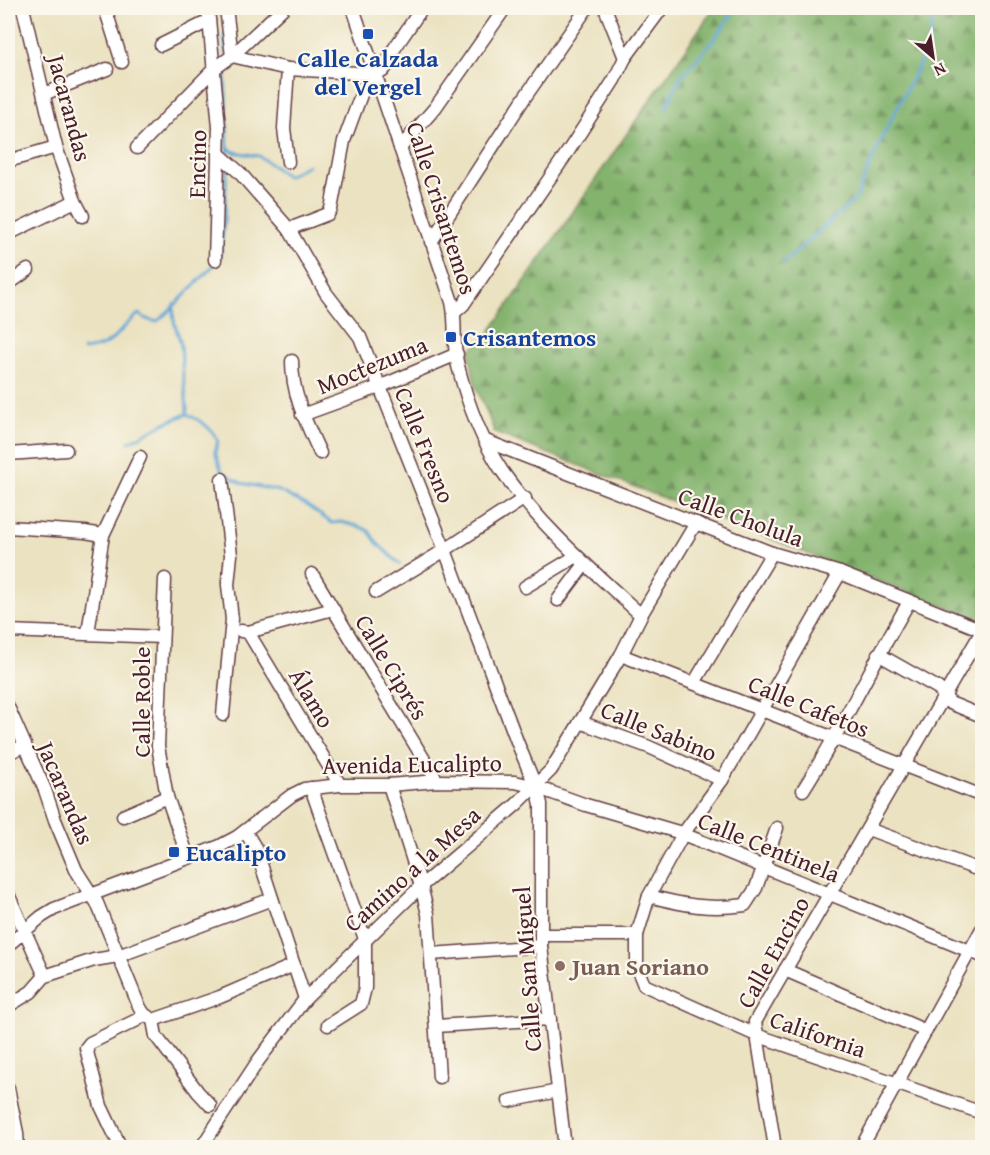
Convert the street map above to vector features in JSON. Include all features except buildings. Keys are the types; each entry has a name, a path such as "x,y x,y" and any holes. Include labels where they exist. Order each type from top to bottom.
{"street":[{"name":"Jacarandas","path":"23,8 56,147 75,201 83,216"},
{"path":"105,8 122,62"},
{"name":"Encino","path":"208,8 219,128 215,260"},
{"path":"226,8 232,56"},
{"path":"138,148 214,69 232,56 283,8"},
{"name":"Calle Crisantemos","path":"353,8 372,74 400,148 454,313 457,363 486,441 502,470 580,560 641,615"},
{"path":"232,56 288,69 372,74 386,67 392,52 422,8"},
{"path":"400,148 435,108 505,8"},
{"path":"431,242 525,97 587,8"},
{"path":"605,8 625,58"},
{"path":"454,313 463,305 569,150 614,80 625,58 662,8"},
{"path":"161,45 209,21"},
{"path":"44,94 106,69"},
{"path":"288,69 284,128 288,162"},
{"path":"289,229 328,214 331,209 344,141 372,74"},
{"path":"8,161 56,147"},
{"name":"Calle Fresno","path":"218,153 240,173 289,229 326,293 360,337 536,787"},
{"path":"8,234 75,201"},
{"path":"8,284 28,270"},
{"name":"Moctezuma","path":"302,415 379,387 457,354"},
{"path":"291,361 292,380 302,415 320,453"},
{"name":"Calle Cholula","path":"486,441 772,553 840,573 982,631"},
{"path":"8,454 66,450"},
{"path":"88,633 103,535 140,457"},
{"path":"222,479 231,555 228,585 232,619 223,715"},
{"path":"376,592 525,498"},
{"path":"641,615 696,523"},
{"path":"8,527 103,535"},
{"path":"694,683 772,553"},
{"path":"525,587 580,560"},
{"path":"558,600 580,560"},
{"path":"431,954 541,941 637,935 649,896 683,834 722,780 840,573"},
{"name":"Calle Ciprés","path":"312,574 437,781"},
{"name":"Calle Roble","path":"165,579 158,746 167,797 188,857"},
{"path":"803,790 909,602"},
{"path":"231,631 248,632 333,609"},
{"name":"Camino a la Mesa","path":"201,1148 258,1061 306,999 421,886 536,787 555,764 621,655 641,615"},
{"path":"8,631 162,637"},
{"name":"Calle Encino","path":"756,1035 755,1022 982,631"},
{"name":"Álamo","path":"248,632 340,785"},
{"path":"878,654 938,688 950,703 982,716"},
{"name":"Calle Cafetos","path":"621,655 982,796"},
{"name":"Jacarandas","path":"8,706 45,790 75,870 97,903 139,1006 149,1017 156,1036 210,1105"},
{"name":"Calle Sabino","path":"580,722 649,747 722,780"},
{"path":"8,753 24,746"},
{"name":"Avenida Eucalipto","path":"8,945 48,912 220,846 245,831 292,795 311,788 437,781 514,782 536,787"},
{"path":"388,785 428,914 439,1077"},
{"name":"Calle Centinela","path":"536,787 586,805 683,834 982,956"},
{"name":"Calle San Miguel","path":"536,787 540,804 541,941 566,1147"},
{"path":"311,788 365,939 365,988 361,1004 328,1025"},
{"path":"123,816 167,797"},
{"path":"649,896 718,908 745,905 756,888 777,828"},
{"path":"868,829 982,871"},
{"path":"245,831 254,843 306,999"},
{"path":"8,894 45,976"},
{"path":"8,1006 24,998 45,976 93,960 118,956 272,899"},
{"path":"861,1148 982,929"},
{"name":"California","path":"637,935 637,968 644,985 756,1035 982,1113"},
{"path":"121,1148 101,1106 86,1050 87,1046 137,1020 220,998 294,965"},
{"path":"785,970 926,1031"},
{"path":"436,1026 550,1019"},
{"path":"756,1035 775,1148"},
{"path":"8,1088 18,1148"},
{"path":"509,1101 558,1091"}],"green space":[{"path":"714,8 982,8 982,621 495,433 475,384 469,351 487,336"}],"waterway":[{"path":"666,108 680,78 712,42 737,8"},
{"path":"783,263 855,200 880,142 928,47 935,8"},
{"path":"224,35 225,54"},
{"path":"225,72 228,154"},
{"path":"227,147 234,152 259,156 287,176 308,165"},
{"path":"220,258 227,167"},
{"path":"83,350 103,346 139,314 150,320 161,319 216,263"},
{"path":"174,304 174,321 181,346 187,414 205,425 215,436 218,441 215,452 222,472 241,483 279,491 306,505 332,523 341,522 369,531 377,543 400,564"},
{"path":"129,442 187,414"}],"place":[{"name":"Calle Calzada del Vergel","path":"368,34"},
{"name":"Crisantemos","path":"451,337"},
{"name":"Eucalipto","path":"174,852"},
{"name":"Juan Soriano","path":"560,966"}]}
